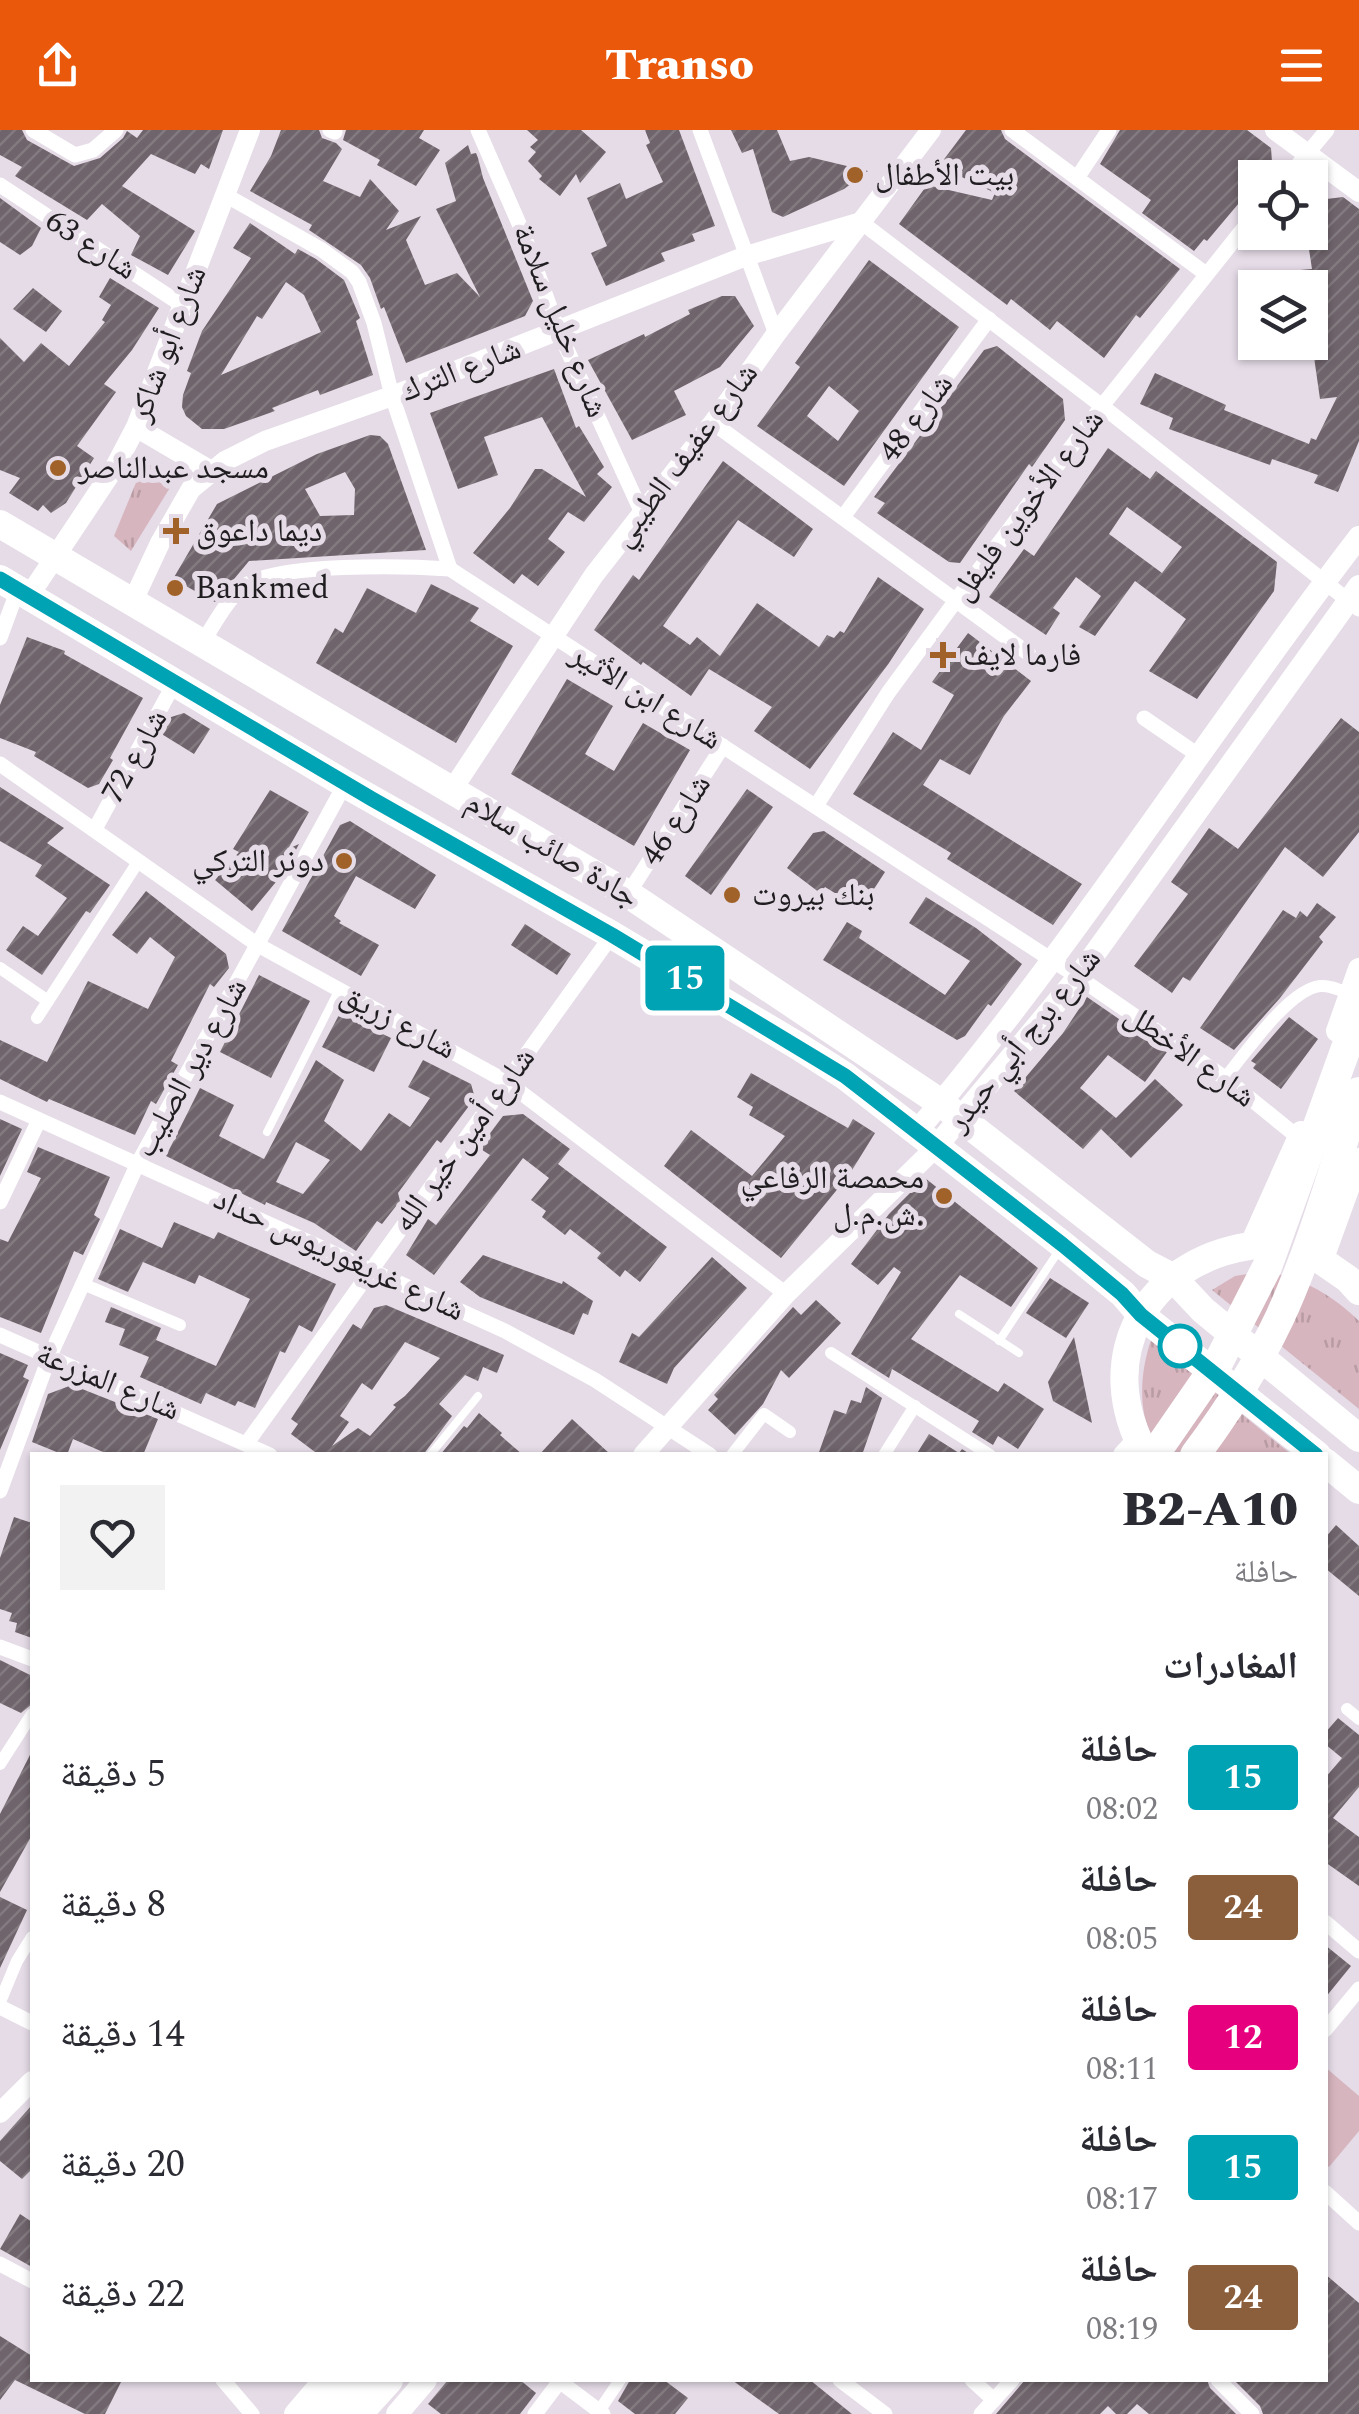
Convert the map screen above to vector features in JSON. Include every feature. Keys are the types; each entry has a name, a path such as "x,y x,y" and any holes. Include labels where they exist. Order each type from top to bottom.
{"highway":[{"name":"جادة صائب سلام","path":"0,524 628,894 952,1111 1147,1264 1172,1277 1202,1310 1359,1438"},
{"name":"جادة صائب سلام","path":"16,588 345,784 612,935 845,1076 1063,1245 1141,1315 1312,1452"},
{"path":"1140,1451 1220,1361 1267,1267 1354,1003"},
{"path":"1197,1452 1248,1377 1279,1318 1359,1092"},
{"path":"1140,1451 1124,1390 1124,1364 1141,1315 1172,1277 1208,1255 1250,1246"},
{"path":"1322,1261 1359,1291"},
{"path":"1328,1464 1356,1481 1328,1497"},
{"path":"324,2414 352,2382"},
{"path":"357,2414 386,2382"}],"main road":[{"name":"شارع برج أبي حيدر","path":"952,1111 1198,755 1359,537"},
{"name":"شارع برج أبي حيدر","path":"926,1139 1078,976 1355,599"},
{"path":"1250,1246 1354,1003 1359,968"},
{"path":"1322,1261 1357,1172"},
{"path":"295,2414 322,2382"},
{"path":"398,2414 424,2382"}],"street":[{"path":"33,130 75,156 93,150 116,130"},
{"name":"شارع أبو شاكر","path":"16,588 55,556 115,468 136,427 250,130"},
{"name":"شارع خليل سلامة","path":"478,130 502,179 559,332 642,512"},
{"path":"700,130 776,334"},
{"name":"شارع عفيف الطيبي","path":"452,790 551,636 931,130"},
{"path":"1012,130 1206,274"},
{"path":"1077,178 1109,130"},
{"path":"1275,130 1359,192"},
{"path":"1303,160 1328,130"},
{"name":"شارع 63","path":"0,186 182,305"},
{"path":"202,642 235,595 259,579 385,565 450,569 392,396 374,323 352,272 322,250 227,196"},
{"path":"861,222 1102,406 1323,583 1355,599"},
{"name":"شارع الترك","path":"132,603 191,489 211,471 265,441 559,332 746,256 861,222"},
{"name":"شارع الأخوين فليفل","path":"816,806 888,693 957,599 1102,406 1238,235"},
{"name":"شارع 48","path":"842,516 989,319"},
{"path":"713,424 1029,654"},
{"path":"136,427 211,471"},
{"name":"شارع ابن الأثير","path":"450,569 1078,976"},
{"path":"0,638 16,588"},
{"name":"شارع 72","path":"95,829 175,682"},
{"path":"1144,718 1198,755"},
{"name":"شارع 46","path":"628,894 723,746"},
{"name":"شارع زريق","path":"0,764 258,945 508,1082 786,1294"},
{"name":"شارع دير الصليب","path":"0,1491 50,1358 138,1163 345,784"},
{"path":"37,1018 138,862"},
{"name":"شارع أمين خير الله","path":"247,1442 612,935"},
{"path":"0,968 48,1001"},
{"name":"شارع الأخطل","path":"1078,976 1225,1078 1299,1138"},
{"path":"1225,1078 1303,992 1324,985 1354,1003"},
{"name":"شارع غريغوريوس حداد","path":"0,1102 505,1331 594,1380 705,1452"},
{"path":"0,1202 39,1120"},
{"name":"شارع برج أبي حيدر","path":"645,1452 926,1139"},
{"path":"83,1284 180,1325"},
{"name":"شارع المزرعة","path":"0,1335 265,1452"},
{"path":"831,1353 985,1452"},
{"path":"886,1452 915,1406"},
{"path":"734,1452 764,1414 790,1432"},
{"path":"0,1647 30,1658"},
{"path":"1347,1709 1359,1719"},
{"path":"0,1764 30,1717"},
{"path":"1328,1925 1359,1951"},
{"path":"30,1940 0,2004 30,2022"},
{"path":"1328,2026 1359,1989"},
{"path":"0,2112 30,2082"},
{"path":"1328,2195 1359,2223"},
{"path":"0,2264 30,2279"},
{"path":"225,2382 252,2414"},
{"path":"535,2414 558,2382"},
{"path":"561,2382 600,2413 619,2382"},
{"path":"843,2382 885,2414"},
{"path":"974,2382 994,2400"},
{"path":"981,2414 1010,2382"},
{"path":"1220,2382 1252,2414"}],"lane":[{"path":"267,1132 338,990"},
{"path":"999,1340 1063,1245"},
{"path":"959,1314 1019,1354"},
{"path":"432,1452 478,1396"}],"green space":[{"path":"151,465 166,470 171,486 131,551 114,536 142,468"},
{"path":"1266,1271 1316,1289 1359,1321 1359,1409 1212,1290 1235,1276"},
{"path":"1151,1340 1288,1452 1165,1452 1153,1440 1144,1413 1145,1364"},
{"path":"1328,2070 1359,2096 1359,2131 1329,2167"}],"building":[{"path":"0,130 22,130 27,140 74,166 100,158 127,131 137,138 143,130 223,130 209,169 201,164 195,174 151,154 122,186 195,231 168,275 131,255 140,236 102,204 87,220 15,176 22,167 0,155"},
{"path":"281,130 319,130 322,138 336,143 342,149 323,181 360,197 370,179 399,211 386,230 421,216 406,240 425,285 457,273 480,297 436,209 456,201 445,163 468,145 471,154 476,153 533,301 525,316 406,363 384,307 381,309 361,265 309,230 312,225 250,191"},
{"path":"346,130 424,130 419,138 440,150 416,186 377,165 380,160 343,140"},
{"path":"527,130 581,130 606,152 580,183 576,174 560,196 539,179 542,176 528,161 536,152 530,147 538,140"},
{"path":"645,130 679,130 715,226 692,234 695,241 661,253 665,261 606,286 591,253 607,246 587,198 620,183 626,199 663,182 646,145 650,143"},
{"path":"731,130 777,130 790,161 809,157 868,171 844,189 783,217 772,212 753,149 742,153"},
{"path":"966,130 1001,130 1005,139 1180,269 1140,318 1136,315 1104,358 1057,321 1050,330 1011,299 1007,305 899,224 927,185 992,200 995,193 939,166"},
{"path":"1120,130 1247,130 1271,148 1272,160 1238,160 1238,204 1194,251 1142,213 1151,200 1100,164"},
{"path":"1343,197 1359,209 1359,441 1338,492 1314,483 1318,475 1272,459 1270,465 1169,429 1173,418 1140,404 1155,373 1226,405 1224,410 1309,444 1311,438 1316,440 1337,397 1320,399 1314,360 1328,360 1328,270 1300,270 1312,269 1309,250 1328,250 1328,199"},
{"path":"0,198 41,228 32,246 20,255 0,242"},
{"path":"250,223 295,254 298,249 316,259 344,280 360,318 356,321 373,375 320,395 318,390 224,429 202,429 186,416 182,407 191,373 187,371 202,331 251,258 233,248","holes":["286,282 304,295 321,332 221,375 257,316 262,319"]},
{"path":"869,260 959,327 844,486 757,426 800,367 795,363","holes":["829,386 859,411 838,441 807,416"]},
{"path":"110,278 159,308 104,384 116,392 77,446 94,458 66,503 51,513 43,505 38,511 9,493 20,478 0,470 0,338 24,362 41,343 69,366 105,322 102,320 111,305 99,297"},
{"path":"33,288 62,311 46,332 13,309"},
{"path":"722,296 735,296 754,326 720,367 674,391 686,415 632,440 588,360 644,334 645,337 690,314 688,310"},
{"path":"997,346 1063,399 1065,420 960,563 949,562 877,513 885,503 874,497 984,350"},
{"path":"554,369 576,428 579,426 604,467 597,474 612,487 584,522 568,512 548,539 565,552 538,586 522,574 514,584 473,553 510,508 535,469 542,469 586,497 542,417 484,437 498,475 458,489 430,413"},
{"path":"370,435 380,436 388,444 426,550 249,561 215,602 173,579 217,504 317,454","holes":["345,472 355,489 354,515 320,516 305,489"]},
{"path":"1108,448 1150,479 1156,471 1277,562 1274,591 1197,699 1149,671 1186,619 1135,581 1095,636 1079,627 1101,596 1076,577 1053,608 1060,613 1046,635 989,597 1024,549 1034,556","holes":["1127,507 1182,547 1162,573 1109,534"]},
{"path":"723,461 813,529 794,557 738,520 663,626 690,645 697,637 720,656 757,603 819,647 827,635 834,638 840,631 844,633 878,577 924,609 810,769 754,731 772,707 709,669 691,696 594,630 633,575 639,580"},
{"path":"431,584 479,608 470,621 513,646 456,743 316,663 335,628 343,633 367,588 416,613"},
{"path":"968,633 1031,681 1004,716 970,775 940,759 923,785 1082,884 1053,925 947,859 951,853 853,794 893,732 921,750 954,695 932,682"},
{"path":"27,637 65,651 64,654 143,698 99,784 88,788 34,756 36,752 0,738 0,705"},
{"path":"567,679 613,706 585,754 614,771 643,723 690,750 634,846 511,774"},
{"path":"184,713 210,729 194,754 160,733 168,718"},
{"path":"1341,718 1359,732 1359,832 1323,877 1285,847 1190,981 1183,977 1172,993 1134,966 1188,894 1171,882 1209,828 1238,849"},
{"path":"0,787 64,828 47,843 110,885 90,913 86,911 42,975 6,950 23,926 38,936 67,898 35,876 42,865 0,841"},
{"path":"747,789 773,807 711,895 685,876"},
{"path":"270,790 309,812 288,849 299,844 285,871 252,911 215,880 239,852 233,849"},
{"path":"350,821 436,875 415,909 356,876 334,916 339,923 379,945 361,976 282,931 340,825"},
{"path":"824,831 885,872 861,909 825,887 820,893 787,868 813,833"},
{"path":"146,891 226,954 229,968 214,987 210,984 171,1061 178,1065 156,1104 151,1101 135,1135 49,1099 47,1102 0,1079 0,1040 47,1062 88,981 148,1009 175,957 150,937 137,954 112,935"},
{"path":"926,897 976,928 1022,964 991,1006 988,1004 965,1036 957,1040 823,960 847,922 862,931 859,938 945,995 970,961 909,923"},
{"path":"1317,903 1336,917 1319,937 1323,942 1234,1050 1200,1028 1283,910 1296,918 1300,911 1307,917"},
{"path":"525,924 571,954 557,975 511,945"},
{"path":"259,975 310,1001 271,1078 220,1052"},
{"path":"1087,997 1167,1052 1145,1082 1108,1055 1080,1088 1116,1118 1155,1079 1183,1105 1131,1158 1101,1129 1083,1149 1014,1091 1063,1033"},
{"path":"340,1013 391,1038 374,1072 322,1047"},
{"path":"1289,1017 1318,1039 1281,1089 1253,1068 1256,1064 1251,1061"},
{"path":"316,1060 344,1080 324,1121 361,1151 389,1113 410,1127 430,1098 408,1087 423,1060 471,1084 475,1098 441,1143 437,1140 398,1193 400,1201 382,1224 377,1221 356,1251 314,1223 266,1202 265,1205 166,1156 200,1088 234,1105 219,1136 264,1159","holes":["296,1142 330,1160 303,1194 276,1182"]},
{"path":"751,1073 848,1128 853,1119 875,1133 849,1175 781,1258 664,1166 691,1130 752,1176 785,1136 749,1115 753,1107 737,1097"},
{"path":"523,1114 570,1149 558,1164 667,1247 640,1282 625,1270 620,1277 597,1258 601,1253 570,1229 565,1235 542,1217 546,1211 531,1200 549,1178 523,1158 434,1275 406,1255 428,1219 436,1225 490,1155 479,1148 503,1116"},
{"path":"0,1119 22,1129 0,1176"},
{"path":"38,1147 110,1177 94,1215 100,1219 83,1255 74,1251 41,1333 0,1317 0,1239 8,1242 41,1178 27,1172"},
{"path":"925,1178 1038,1268 1011,1307 960,1275 911,1339 998,1392 1004,1383 1044,1409 1018,1449 998,1436 993,1445 972,1432 979,1421 892,1369 889,1378 851,1354 901,1272 894,1267 878,1285 851,1264 889,1214"},
{"path":"174,1222 214,1239 218,1232 336,1284 312,1332 299,1325 285,1353 280,1351 255,1408 238,1401 235,1406 206,1393 201,1404 140,1377 149,1357 119,1345 125,1329 105,1322 111,1307 161,1328 156,1340 216,1366 250,1299 199,1275 195,1284 143,1262 128,1292 98,1279 120,1229 162,1248"},
{"path":"483,1255 562,1284 563,1281 593,1301 574,1335 480,1297 460,1282"},
{"path":"712,1257 747,1288 674,1368 667,1384 619,1362 632,1333 639,1337"},
{"path":"1050,1278 1089,1303 1066,1338 1026,1313"},
{"path":"816,1300 841,1323 789,1378 781,1370 763,1404 735,1435 708,1410 718,1399 714,1395 793,1307 801,1315"},
{"path":"386,1305 504,1355 497,1373 483,1367 478,1381 465,1375 439,1404 452,1416 425,1452 315,1452 291,1434 298,1424 291,1419 353,1324 361,1329 374,1308","holes":["405,1342 440,1358 393,1405 396,1407 370,1436 358,1428 332,1446 349,1422 340,1416 362,1383 372,1390"]},
{"path":"1074,1337 1092,1423 1053,1401 1048,1382"},
{"path":"0,1353 28,1365 23,1377 29,1380 0,1450"},
{"path":"72,1385 158,1419 144,1452 103,1452 73,1439 68,1452 57,1452 32,1442 48,1394"},
{"path":"866,1387 882,1398 863,1452 819,1452 834,1410 846,1414 851,1400 861,1403"},
{"path":"479,1413 520,1452 442,1452 464,1426 467,1428"},
{"path":"572,1419 608,1452 542,1452"},
{"path":"929,1434 957,1452 918,1452"},
{"path":"14,1517 30,1522 30,1637 15,1632 17,1623 9,1621 12,1613 0,1609 0,1558"},
{"path":"1336,1525 1359,1546 1359,1596 1328,1570 1328,1534"},
{"path":"0,1660 30,1675 30,1706 21,1713 0,1703"},
{"path":"1338,1718 1359,1735 1359,1787 1333,1818 1359,1837 1359,1886 1328,1864 1328,1774 1342,1758 1328,1746 1328,1730"},
{"path":"30,1755 30,1839 0,1892 0,1814"},
{"path":"0,1897 27,1910 0,1968"},
{"path":"1328,1947 1351,1966 1328,1994"},
{"path":"30,2107 30,2171 22,2179 0,2161 0,2141"},
{"path":"20,2214 30,2221 30,2266 0,2249"},
{"path":"1328,2277 1359,2303 1359,2414 1263,2414 1236,2382 1328,2382"},
{"path":"0,2336 30,2355 30,2382 121,2382 105,2414 85,2414 15,2380 0,2400"},
{"path":"446,2382 522,2382 536,2393 520,2414 441,2414 428,2404"},
{"path":"629,2382 667,2382 688,2398 675,2414 635,2414 618,2401"},
{"path":"735,2382 812,2382 852,2414 779,2414"},
{"path":"1023,2382 1208,2382 1236,2414 1149,2414 1137,2404 1127,2414 1116,2414 1108,2406 1100,2414 996,2414"}],"bus line":[{"name":"15","path":"0,579 451,845 612,935 845,1076 1063,1245 1141,1315 1312,1452"}],"place":[{"name":"بيت الأطفال","path":"855,175"},
{"name":"مسجد عبدالناصر","path":"58,468"},
{"name":"ديما داعوق","path":"176,531"},
{"name":"Bankmed","path":"175,588"},
{"name":"فارما لايف","path":"943,655"},
{"name":"دونر التركي","path":"344,861"},
{"name":"بنك بيروت","path":"732,895"},
{"name":"محمصة الرفاعي ش.م.ل.","path":"944,1196"}]}
